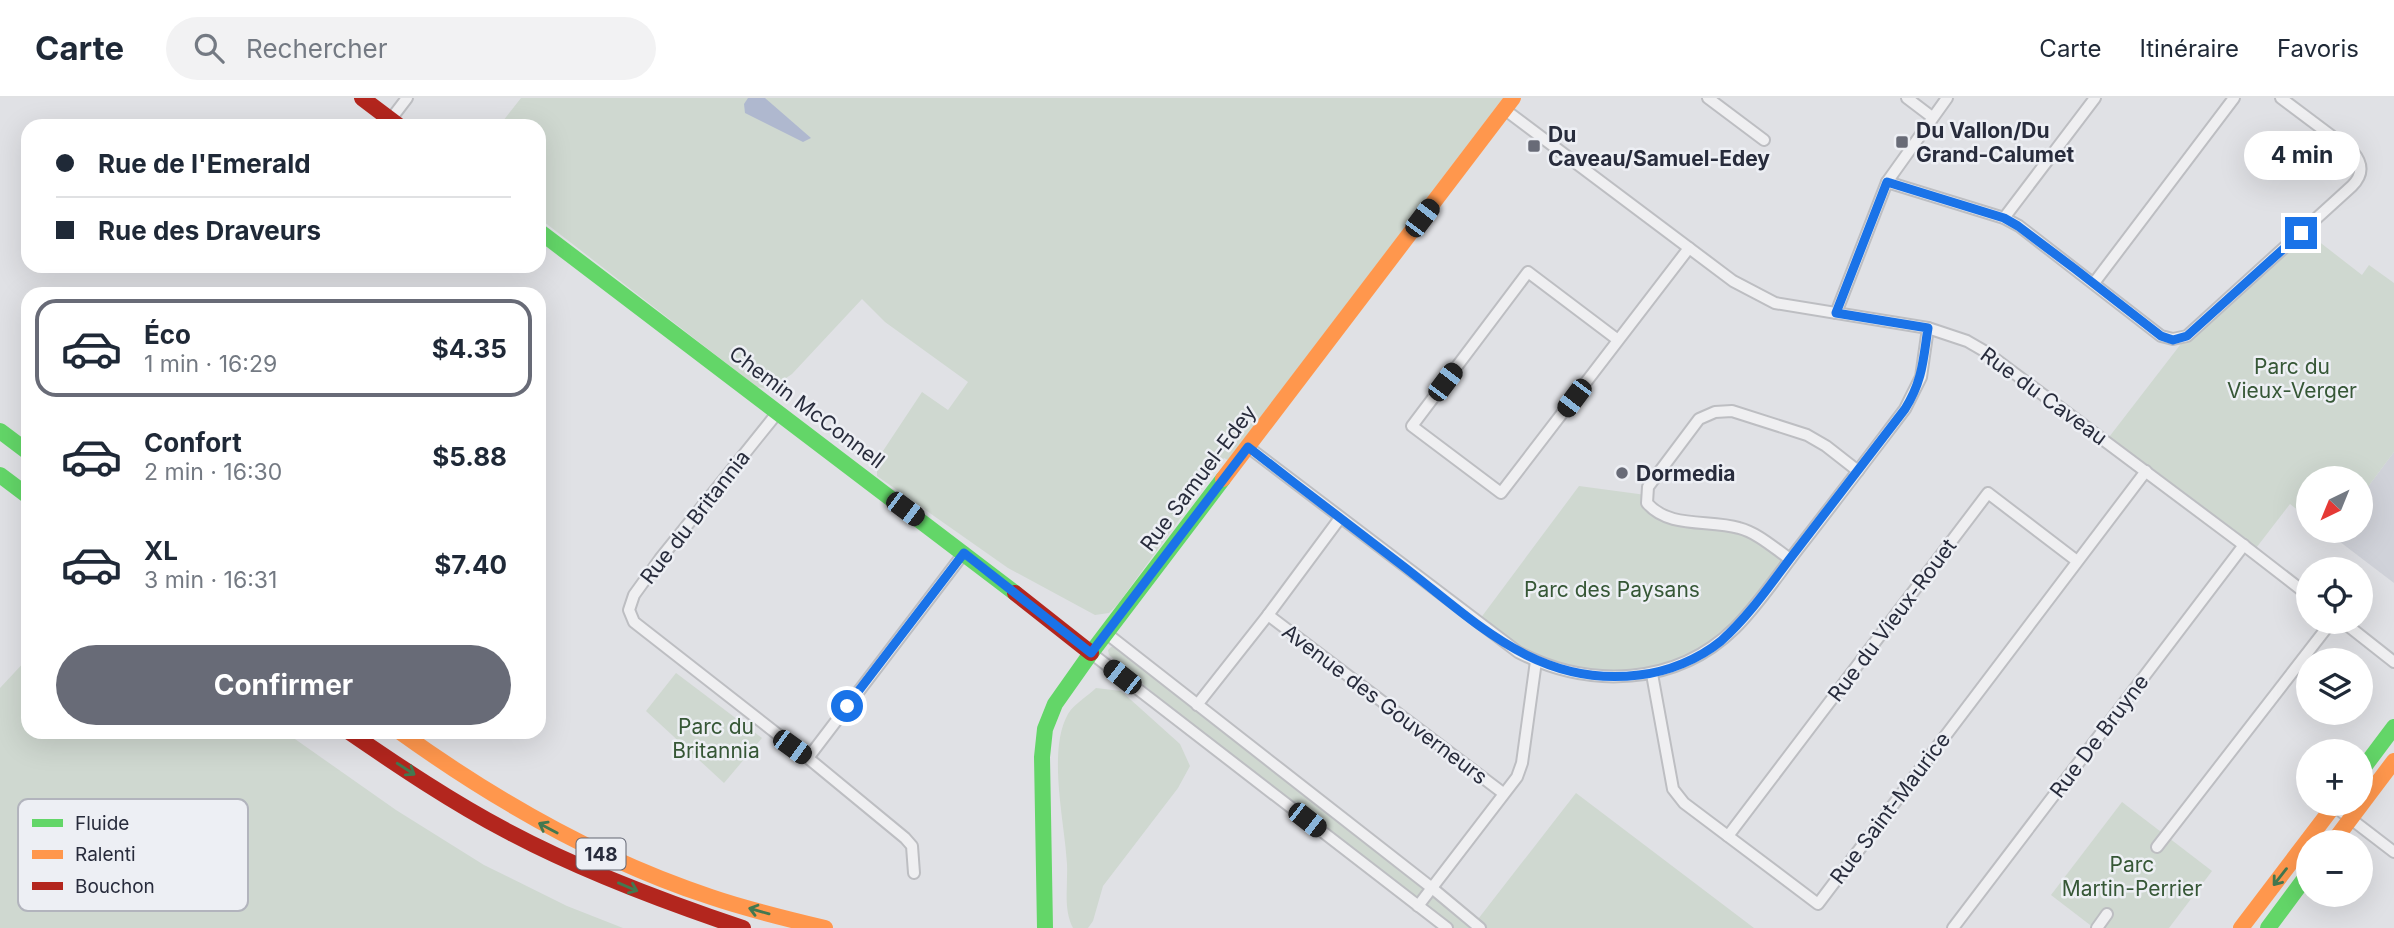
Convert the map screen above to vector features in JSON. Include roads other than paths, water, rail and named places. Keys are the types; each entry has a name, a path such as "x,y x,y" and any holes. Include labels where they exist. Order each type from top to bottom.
{"main road":[{"path":"362,98 390,119"},
{"name":"Rue Samuel-Edey","path":"1045,928 1042,757 1045,729 1055,704 1508,104"},
{"name":"Chemin McConnell","path":"546,236 964,553 1091,653"},
{"path":"0,431 21,447"},
{"path":"0,475 21,491"},
{"path":"2373,755 2394,727"},
{"name":"148","path":"360,739 451,799 544,850 644,894 743,928"},
{"name":"148","path":"410,739 505,804 597,852 710,897 825,928"},
{"path":"2342,830 2394,761"},
{"path":"2241,928 2327,816"},
{"path":"2268,928 2296,890"}],"street":[{"path":"397,119 407,98"},
{"path":"1709,98 1764,140"},
{"path":"1907,98 1932,117"},
{"path":"1836,313 1887,182 1947,98"},
{"path":"2004,218 2095,98"},
{"path":"2094,283 2234,98"},
{"path":"1887,182 2004,218 2094,283 2161,336 2173,340 2187,336 2357,182 2360,176 2361,163 2353,152 2281,98"},
{"name":"Rue du Caveau","path":"1508,104 1689,248 1733,281 1760,297 1791,307 1928,328 1967,341 1986,352 2296,586"},
{"path":"1618,340 1528,272 1412,426 1501,493 1689,248"},
{"path":"1248,447 1518,652 1560,670 1601,677 1652,674 1678,666 1719,643 1753,608 1914,393 1921,377 1928,328"},
{"path":"1790,559 1756,535 1739,528 1666,518 1655,512 1647,503 1648,487 1699,419 1723,411 1732,411 1807,435 1858,471"},
{"name":"Rue du Britannia","path":"778,412 656,564 634,595 629,610 634,622 808,758 905,838 912,846 914,873"},
{"name":"Rue Saint-Maurice","path":"1652,674 1673,789 1684,803 1818,904 2146,471"},
{"name":"Rue du Vieux-Rouet","path":"1728,836 1988,493 2077,561"},
{"path":"1197,705 1340,518"},
{"name":"Rue De Bruyne","path":"1953,928 2244,545"},
{"path":"808,758 964,553"},
{"name":"Avenue des Gouverneurs","path":"1268,615 1503,793"},
{"path":"1106,633 1480,928"},
{"path":"2157,847 2322,634"},
{"path":"2358,634 2394,662"},
{"name":"Chemin McConnell","path":"1091,653 1447,928"},
{"path":"1418,906 1517,777 1522,763 1536,661"},
{"path":"2348,816 2394,852"},
{"path":"2096,928 2107,914"}],"water":[{"path":"748,98 765,98 811,138 803,142 745,113 744,104"}],"place":[{"name":"Du Vallon/Du Grand-Calumet","path":"1902,142"},
{"name":"Du Caveau/Samuel-Edey","path":"1534,146"},
{"name":"Dormedia","path":"1622,473"}],"park label":[{"name":"Parc du Vieux-Verger","path":"2292,378"},
{"name":"Parc des Paysans","path":"1612,589"},
{"name":"Parc du Britannia","path":"716,738"},
{"name":"Parc Martin-Perrier","path":"2132,876"}]}
